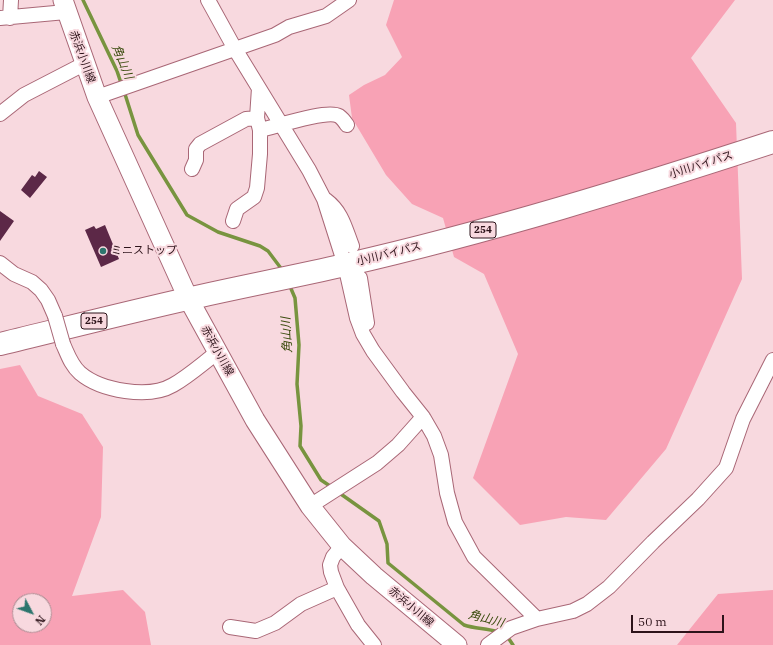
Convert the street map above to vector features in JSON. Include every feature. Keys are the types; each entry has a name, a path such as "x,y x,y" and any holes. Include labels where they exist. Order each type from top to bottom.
{"highway":[{"name":"小川バイパス","path":"0,344 188,298 352,263 522,219 625,189 773,142"}],"main road":[{"name":"赤浜小川線","path":"64,6 84,64 104,94 188,298 255,420 310,506 342,546 374,576 457,645"}],"street":[{"path":"11,0 5,18 64,6"},
{"path":"208,0 235,49 309,170 324,199 352,263 358,318 363,334 373,351 403,392 424,417 434,436 441,455 447,493 455,522 474,557 537,619"},
{"path":"104,94 275,35 289,27 326,16 349,0"},
{"path":"0,114 24,95 84,64"},
{"path":"233,221 237,209 254,197 257,188 260,154 258,124 259,88"},
{"path":"192,169 196,160 196,149 200,144 246,119 258,124 281,125 317,115 330,114 338,116 347,125"},
{"path":"324,199 334,206 339,213 368,327 363,334"},
{"path":"0,264 14,274 32,282 41,290 48,300 55,316 63,344 72,364 89,380 105,386 132,392 161,390 173,385 218,352"},
{"path":"490,643 511,628 537,619 573,611 587,604 609,587 698,499 726,468 743,419 773,360"},
{"path":"310,506 377,463 398,446 424,417"},
{"path":"342,546 333,557 330,566 338,588 358,625 374,645"},
{"path":"230,627 256,631 275,624 301,604 338,588"}],"shaded area":[{"path":"394,0 735,0 691,58 736,123 742,279 666,449 606,520 566,517 520,525 473,478 518,354 484,274 454,257 443,218 412,204 386,175 352,118 349,95 364,85 385,75 402,57 386,25"},
{"path":"20,365 38,396 82,414 103,447 101,517 72,596 123,590 145,612 151,645 0,645 0,369"},
{"path":"773,590 773,645 677,645 718,594"}],"building":[{"path":"39,171 47,177 30,198 21,190 32,175 35,177"},
{"path":"0,211 14,221 0,241"},
{"path":"105,225 119,259 101,267 85,230 94,226 96,229"}],"waterway":[{"name":"角山川","path":"83,0 117,71 122,86"},
{"name":"角山川","path":"124,91 138,135 187,215 218,232 260,246 268,251 283,271"},
{"name":"角山川","path":"289,284 295,298 299,345 297,384 301,426 300,446 321,480 333,488"},
{"name":"角山川","path":"338,492 379,521 387,544 388,563 464,625 498,632"},
{"name":"角山川","path":"507,636 513,645"}],"place":[{"name":"ミニストップ","path":"103,251"}]}
